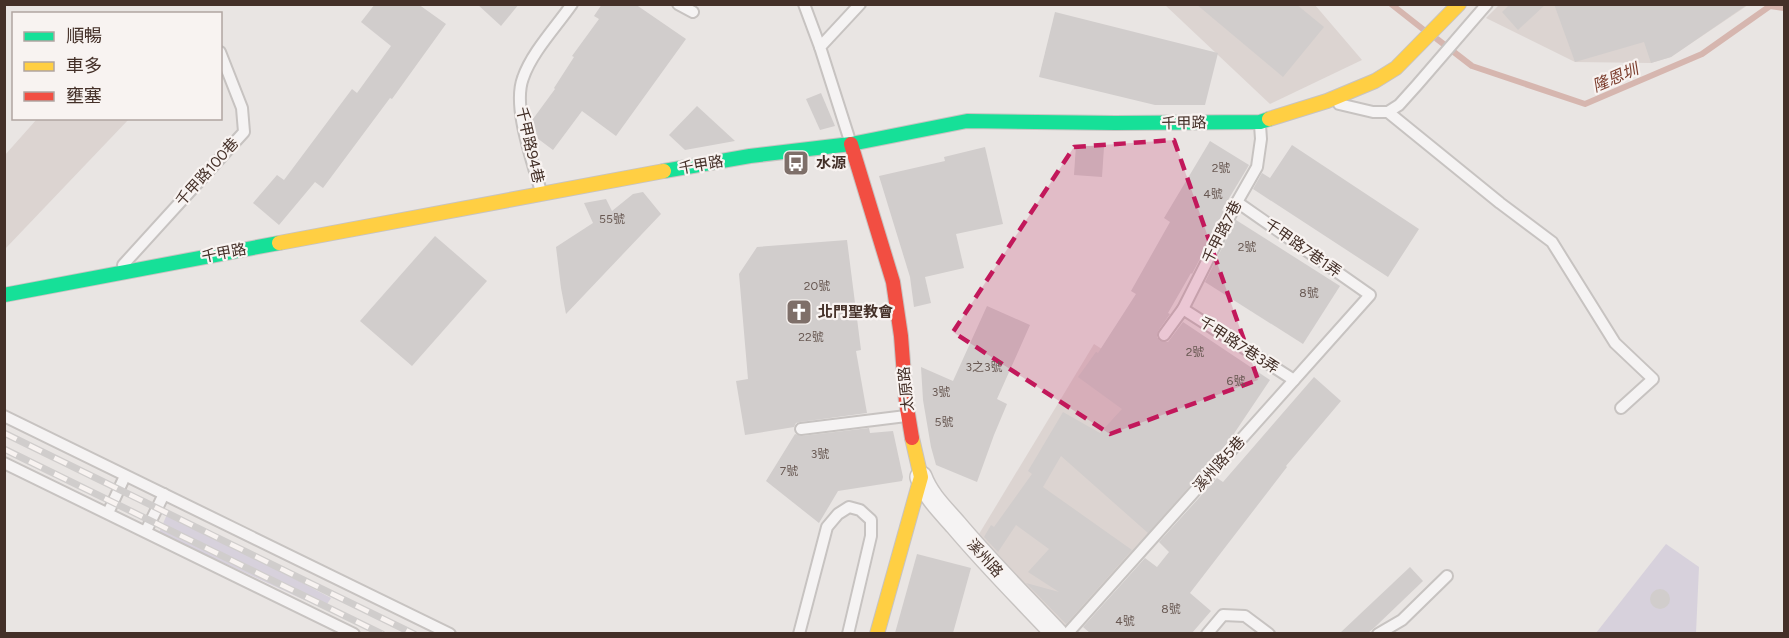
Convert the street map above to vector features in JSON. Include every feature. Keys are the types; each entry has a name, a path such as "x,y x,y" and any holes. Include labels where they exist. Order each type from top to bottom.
{"street":[{"name":"千甲路","path":"4,295 541,193 750,156 851,144 967,121 1260,122 1327,101 1375,81 1396,68 1458,5"},
{"name":"太原路","path":"851,144 893,282 901,336 906,402 921,477"},
{"path":"877,633 921,477"},
{"name":"溪州路","path":"921,477 932,498 981,555 1057,633"}],"lane":[{"name":"千甲路94巷","path":"541,193 521,115 522,80 530,62 572,4"},
{"path":"678,4 693,12"},
{"path":"804,4 851,144"},
{"path":"820,47 860,4"},
{"path":"1327,101 1372,112 1388,112 1399,105 1487,4"},
{"name":"千甲路100巷","path":"115,274 244,132 242,108 222,57"},
{"path":"1388,112 1552,242 1615,343 1653,380 1621,408"},
{"name":"千甲路7巷","path":"1164,335 1184,309 1257,167 1261,139 1260,122"},
{"name":"千甲路7巷1弄","path":"1237,202 1370,295"},
{"name":"溪州路5巷","path":"1067,633 1370,295"},
{"name":"千甲路7巷3弄","path":"1184,309 1294,380"},
{"path":"4,416 450,633"},
{"path":"801,429 909,416"},
{"path":"4,463 354,633"},
{"path":"108,513 125,476"},
{"path":"146,531 164,494"},
{"path":"799,633 827,527 837,514 849,507 860,510 871,520 871,536 848,633"},
{"path":"1378,633 1402,620 1448,576"},
{"path":"1207,633 1223,615 1245,616 1269,633"}],"highlighted area":[{"path":"1174,140 1258,380 1110,434 953,332 1074,147"}],"shaded area":[{"path":"1165,5 1315,5 1362,60 1270,104"},
{"path":"1499,5 1748,5 1671,57 1651,63 1575,62 1486,18"},
{"path":"36,120 128,120 5,249 5,155"},
{"path":"1094,344 1236,435 1068,630 976,539"},
{"path":"168,512 331,598 324,609 159,533"},
{"path":"1666,544 1699,567 1696,633 1596,633"}],"building":[{"path":"375,4 418,4 446,24 392,99 390,98 323,188 315,182 279,225 253,203 277,175 284,180 352,89 357,93 391,46 361,22"},
{"path":"477,4 519,4 501,26"},
{"path":"602,4 635,4 686,39 616,136 582,111 553,150 533,135 530,123 555,89 574,57 572,56 599,19 594,16"},
{"path":"1196,4 1296,4 1324,27 1283,77"},
{"path":"1510,4 1546,4 1518,30 1502,12"},
{"path":"1554,4 1748,4 1671,57 1651,63 1644,42 1575,62"},
{"path":"1055,12 1218,53 1205,105 1155,105 1039,77"},
{"path":"821,93 835,126 820,130 806,99"},
{"path":"697,106 735,141 685,150 669,135"},
{"path":"1210,141 1249,165 1222,210 1224,212 1192,274 1168,313 1170,314 1158,331 1157,337 1160,341 1168,342 1183,322 1270,380 1227,444 1148,533 1061,456 1043,487 1132,550 1066,624 1026,583 1059,592 1028,572 1049,549 1016,525 998,552 984,537 991,525 994,527 1032,474 1028,471 1063,412 1100,433 1122,409 1078,377 1096,352 1098,353 1136,294 1131,291 1170,222 1164,218"},
{"path":"1076,145 1104,147 1102,177 1074,175"},
{"path":"1292,145 1419,229 1388,277 1253,189 1262,173 1270,178"},
{"path":"985,147 1003,224 956,234 964,268 925,277 931,303 914,307 910,277 879,176 945,161 944,157"},
{"path":"643,192 661,214 566,314 556,247 593,223 584,203 606,199 612,211 633,194"},
{"path":"1236,220 1340,286 1303,344 1205,282"},
{"path":"435,236 487,281 412,366 360,321"},
{"name":"北門聖教會","path":"847,240 861,350 856,351 867,413 800,422 794,427 745,435 736,381 748,379 739,274 757,247"},
{"path":"987,306 1030,325 997,399 1007,404 977,482 936,465 923,400 921,367 953,381"},
{"path":"1314,377 1341,401 1286,466 1190,593 1211,611 1192,633 1090,633 1083,627 1145,558 1157,567 1169,552 1159,542 1217,478 1223,482"},
{"path":"869,428 870,433 893,431 902,481 838,491 819,523 766,481 795,434 802,436"},
{"path":"917,554 971,568 953,633 895,633"},
{"path":"1410,567 1423,581 1375,627 1368,633 1340,633"},
{"path":"1660,589 1667,592 1670,599 1667,606 1660,609 1653,606 1650,599 1653,592"}],"waterway":[{"name":"隆恩圳","path":"1391,4 1424,30"},
{"name":"隆恩圳","path":"1437,39 1472,66 1585,104 1702,54 1770,6 1784,8"}],"railway":[{"path":"4,433 414,634"},
{"path":"4,449 382,634"}],"traffic: fast":[{"path":"664,171 750,156 851,144 967,121 1115,123 1260,122 1269,119"},
{"path":"4,295 279,243"}],"traffic: slow":[{"path":"1269,119 1327,101 1375,81 1396,68 1459,4"},
{"path":"279,243 664,171"},
{"path":"877,634 921,477 912,438"}],"traffic: jam":[{"path":"851,144 893,282 912,438"}],"place":[{"name":"水源","path":"796,163"},
{"name":"北門聖教會","path":"799,312"}]}
